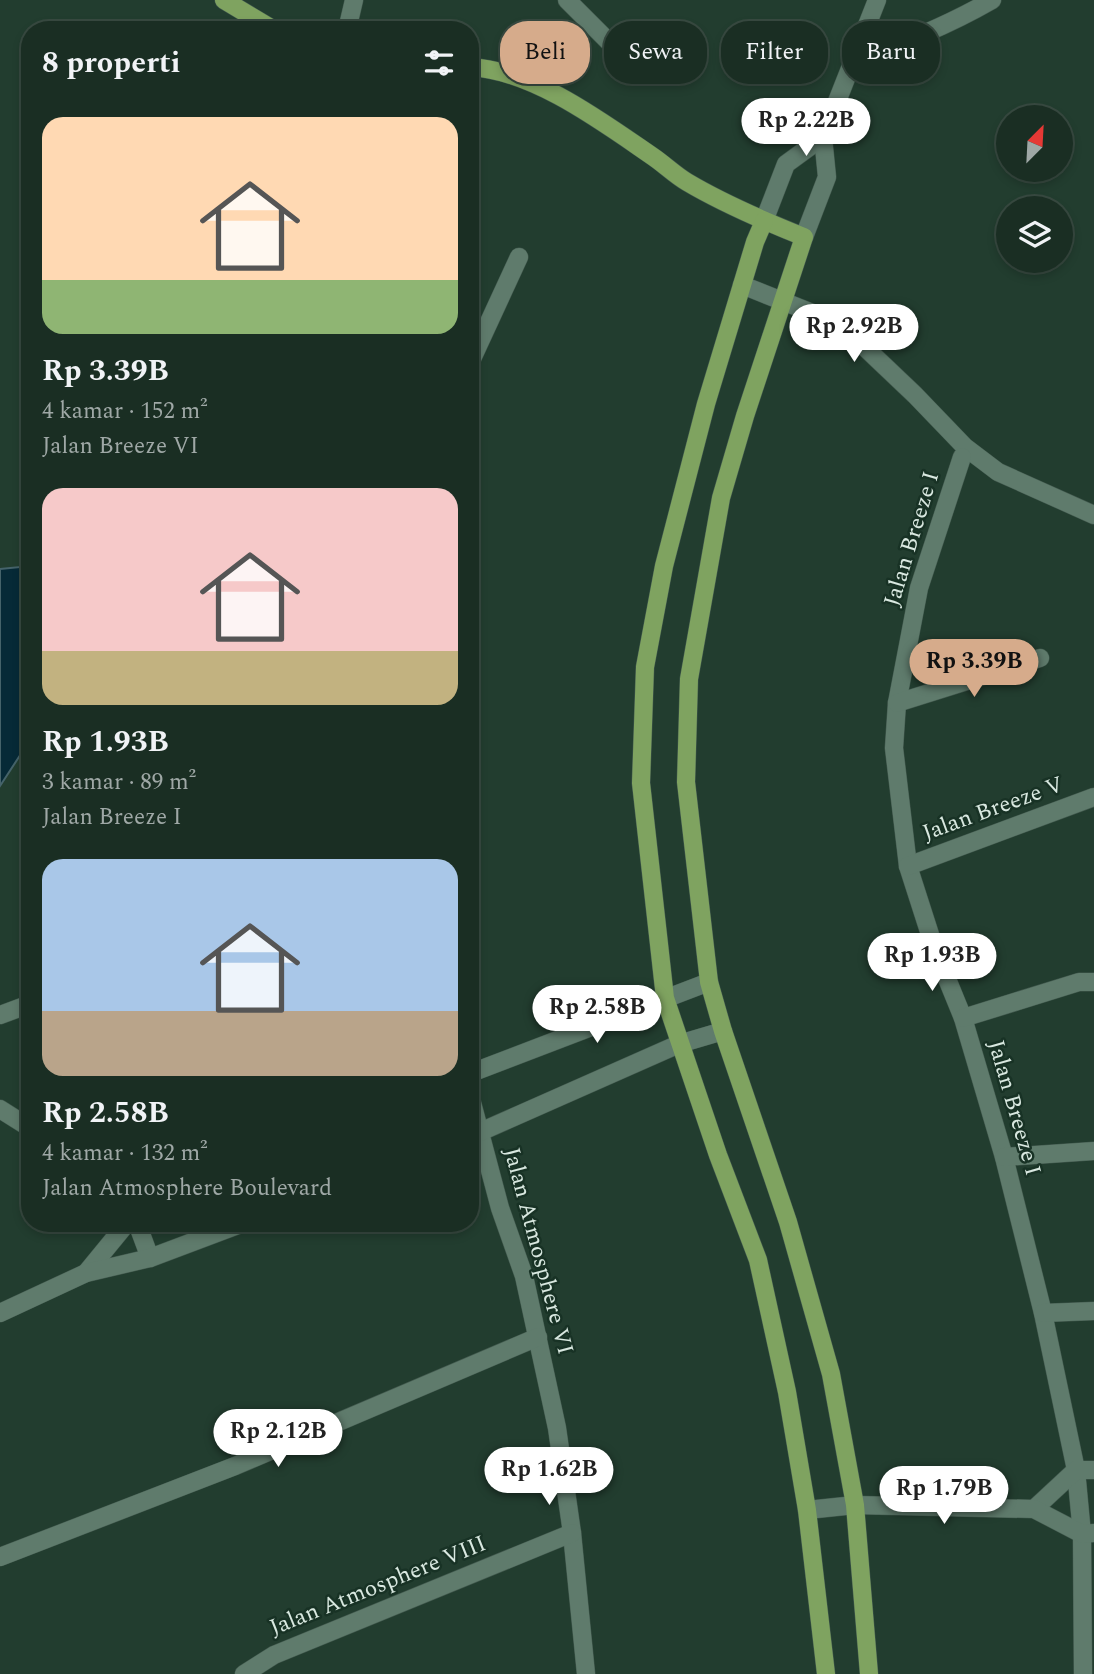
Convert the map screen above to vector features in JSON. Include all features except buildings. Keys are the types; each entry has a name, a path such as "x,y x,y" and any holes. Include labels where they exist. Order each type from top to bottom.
{"main road":[{"path":"224,0 260,21"},
{"path":"479,67 490,68 542,88 588,113 685,181 764,221 804,237 745,415 721,498 689,679 685,782 709,982 788,1222 831,1374 855,1505 869,1674"},
{"path":"764,221 742,285 674,519 645,667 640,783 665,998 758,1260 787,1392 807,1510 827,1674"}],"street":[{"path":"349,21 354,0"},
{"path":"568,0 604,38"},
{"path":"869,21 877,0"},
{"path":"940,28 992,0"},
{"path":"804,237 827,177 823,137 843,84"},
{"path":"764,221 786,164 823,137"},
{"path":"479,344 519,257"},
{"path":"742,285 820,316 854,337 965,447 998,472 1094,514"},
{"name":"Jalan Breeze I","path":"962,457 919,587 897,703 894,747 908,866 934,947 963,1018 1004,1157 1043,1313 1076,1470 1088,1533 1083,1674"},
{"path":"897,703 1040,658"},
{"name":"Jalan Breeze V","path":"908,866 1094,797"},
{"path":"963,1018 1089,979"},
{"path":"479,1070 709,982"},
{"path":"0,1015 21,1007"},
{"path":"479,1133 680,1044 723,1031"},
{"path":"0,1109 21,1122"},
{"name":"Jalan Atmosphere VI","path":"479,1147 524,1276 557,1428 572,1533 586,1674"},
{"path":"1004,1157 1094,1151"},
{"path":"86,1273 120,1232"},
{"path":"140,1232 150,1258"},
{"path":"0,1313 86,1273 150,1258 219,1232"},
{"path":"1043,1313 1094,1311"},
{"path":"0,1557 235,1466 538,1337"},
{"path":"1034,1509 1076,1470 1094,1470"},
{"path":"807,1510 855,1505 1034,1509 1088,1533"},
{"name":"Jalan Atmosphere VIII","path":"244,1674 274,1655 572,1533"}],"water":[{"path":"21,567 21,754 0,786 0,569"}]}
